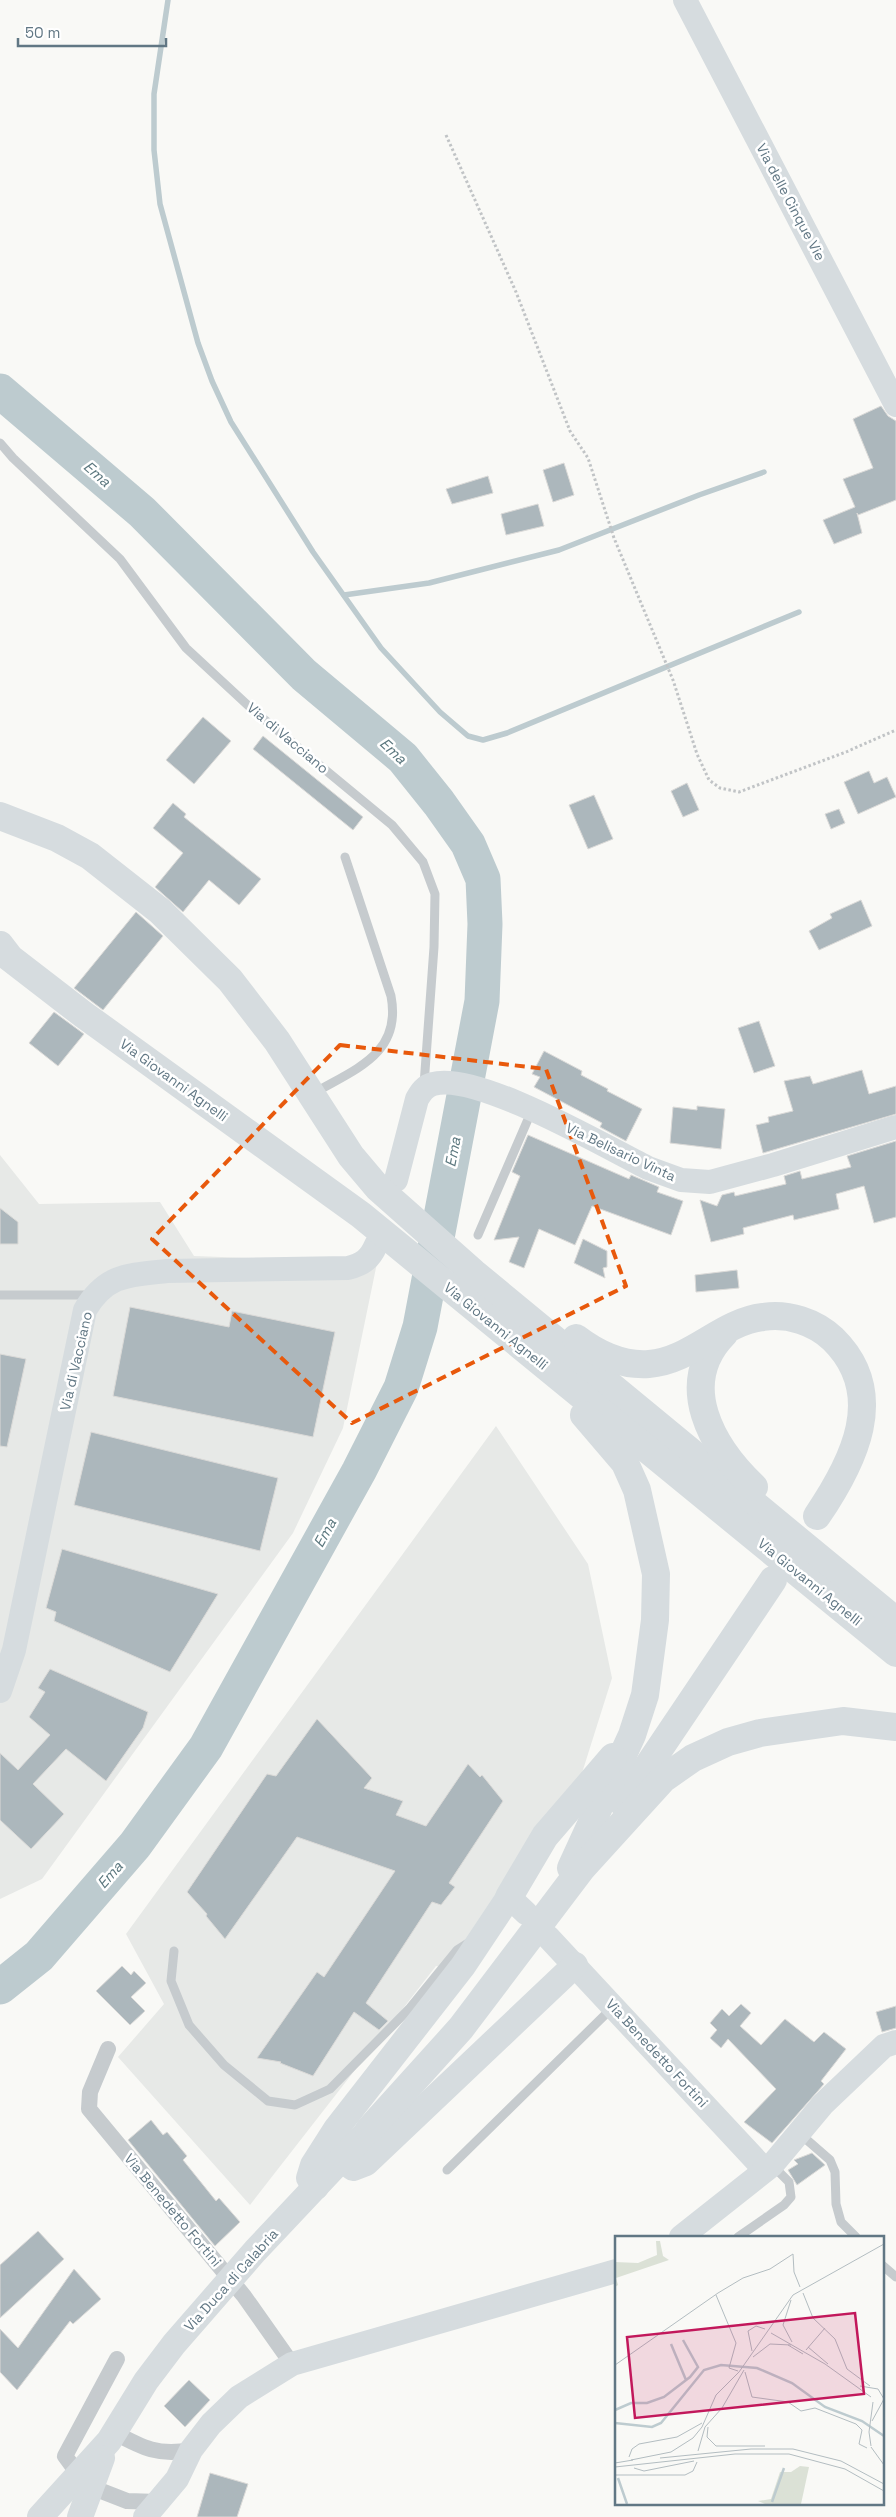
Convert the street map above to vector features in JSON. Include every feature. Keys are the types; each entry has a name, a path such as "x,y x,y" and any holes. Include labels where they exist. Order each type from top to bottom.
{"highway":[{"name":"Via Giovanni Agnelli","path":"0,816 57,838 90,856 160,911 230,980 277,1041 351,1156 387,1184 474,1273 750,1507 834,1586 896,1653"},
{"name":"Via Giovanni Agnelli","path":"0,945 10,958 84,1015 361,1215 526,1350 750,1507"},
{"path":"507,1300 557,1324 594,1352 634,1365 669,1361 732,1326 748,1320 776,1316 804,1321 828,1335 847,1356 854,1368 862,1398 861,1420 854,1453 840,1483 817,1516"},
{"path":"732,1326 715,1344 706,1358 701,1372 701,1403 712,1435 744,1477 750,1507 834,1586"},
{"path":"369,2130 461,2028 533,1919 632,1736 645,1695 653,1648 656,1582 652,1548 637,1490 620,1457 526,1350"},
{"path":"582,1868 621,1806 773,1580"},
{"name":"Via Giovanni Agnelli","path":"834,1586 896,1622"},
{"path":"533,1919 664,1779 693,1758 728,1742 760,1732 843,1721 896,1727"},
{"path":"533,1919 528,1862 545,1836 632,1736"}],"main road":[{"path":"316,2187 309,2178 313,2165 336,2129 463,1966 484,1935 533,1919"},
{"path":"342,2159 352,2168 366,2162 575,1965"},
{"name":"Via Duca di Calabria","path":"40,2517 85,2481 146,2381 209,2303 369,2130"},
{"name":"Via Duca di Calabria","path":"80,2517 85,2481"}],"street":[{"name":"Via delle Cinque Vie","path":"685,0 896,405"},
{"name":"Via Belisario Vinta","path":"423,1090 431,1084 456,1084 492,1092 648,1168 670,1177 692,1182 710,1182 773,1166 896,1127"},
{"name":"Via di Vacciano","path":"387,1184 415,1105 423,1090"},
{"name":"Via di Vacciano","path":"0,1691 14,1650 85,1310 94,1295 100,1288 124,1277 159,1271 348,1268 362,1264 369,1258 376,1244"},
{"name":"Via Benedetto Fortini","path":"533,1919 613,2007 769,2167"},
{"path":"682,2236 769,2167 823,2104 884,2046 896,2042"},
{"name":"Via Benedetto Fortini","path":"108,2049 90,2092 89,2109 244,2296 292,2364"},
{"path":"116,2359 65,2456 85,2481 152,2512 177,2479 191,2450 211,2424 239,2397 292,2364 615,2271"},
{"path":"112,2437 157,2452 175,2453 191,2450"}],"lane":[{"name":"Via di Vacciano","path":"0,443 13,458 120,559 186,648 254,711 392,825 423,862 435,894 434,947 423,1090"},
{"path":"312,1094 375,1055 388,1039 393,1023 394,1012 391,996 345,857"},
{"path":"478,1234 532,1110"},
{"path":"0,1295 94,1295"},
{"path":"174,1951 171,1981 189,2025 224,2065 268,2101 295,2105 330,2089 409,2009 457,1950 484,1935"},
{"path":"447,2170 613,2007"},
{"path":"798,2133 830,2160 835,2172 836,2204 841,2222 855,2236"},
{"path":"739,2236 784,2205 792,2197 789,2182 769,2167"},
{"path":"884,2267 896,2278"}],"path":[{"path":"446,135 516,292 570,431 588,458 614,538 672,680 697,754 709,780 720,788 739,792 846,752 896,730"}],"highlighted area":[{"path":"340,1045 546,1069 626,1286 352,1423 152,1239"}],"shaded area":[{"path":"0,1155 39,1204 160,1202 194,1256 377,1263 343,1428 293,1533 42,1879 0,1899"},
{"path":"496,1426 588,1564 612,1678 582,1773 467,1971 436,1966 250,2205 118,2057 164,2004 126,1934"}],"building":[{"path":"881,406 888,416 896,421 896,500 858,515 857,513 862,533 834,544 823,520 855,507 843,479 873,468 853,419"},
{"path":"564,463 574,495 553,502 543,470"},
{"path":"488,476 493,493 452,504 446,489"},
{"path":"538,504 544,526 506,535 501,514"},
{"path":"203,717 231,741 194,784 166,760"},
{"path":"263,736 363,817 353,830 253,749"},
{"path":"869,771 874,783 887,777 896,797 858,814 844,782"},
{"path":"687,783 699,810 683,817 671,791"},
{"path":"594,795 613,839 588,849 569,805"},
{"path":"173,803 186,814 184,817 261,879 239,905 209,880 183,912 155,887 183,853 153,828"},
{"path":"839,809 845,823 831,829 825,814"},
{"path":"861,900 872,926 819,950 809,931 832,918 830,914"},
{"path":"136,912 163,936 103,1010 74,988"},
{"path":"54,1012 84,1034 58,1066 29,1043"},
{"path":"759,1021 775,1066 754,1073 738,1028"},
{"path":"544,1051 582,1071 581,1075 608,1089 607,1091 642,1109 626,1141 600,1127 602,1123 534,1087 540,1077 532,1074"},
{"path":"862,1070 869,1094 896,1086 896,1114 763,1153 756,1125 769,1122 768,1117 793,1111 784,1081 810,1076 813,1084"},
{"path":"697,1106 725,1109 721,1149 670,1143 673,1107 697,1110"},
{"path":"528,1135 629,1179 631,1175 659,1187 657,1192 683,1201 671,1235 592,1206 575,1245 539,1229 524,1268 509,1262 519,1237 494,1240 520,1176 512,1172"},
{"path":"896,1141 896,1217 874,1223 864,1186 836,1194 839,1209 794,1220 793,1215 743,1228 744,1234 711,1242 700,1200 717,1206 722,1195 734,1192 735,1196 786,1184 784,1176 800,1171 802,1179 851,1167 847,1156"},
{"path":"0,1208 18,1222 18,1244 0,1244"},
{"path":"583,1239 607,1251 607,1267 603,1268 605,1278 574,1263"},
{"path":"737,1270 739,1288 696,1292 695,1275"},
{"path":"130,1307 229,1327 232,1311 335,1332 313,1437 113,1396"},
{"path":"0,1354 26,1359 7,1447 0,1446"},
{"path":"91,1432 278,1478 260,1551 74,1505"},
{"path":"62,1549 218,1594 170,1672 54,1621 56,1612 46,1608"},
{"path":"50,1669 148,1712 143,1728 106,1781 66,1749 33,1784 64,1814 31,1849 0,1820 0,1753 18,1770 50,1735 29,1717 45,1692 38,1688"},
{"path":"317,1719 372,1778 364,1788 403,1801 396,1815 426,1826 468,1764 480,1777 482,1775 503,1801 449,1883 455,1887 441,1905 432,1902 366,2003 388,2021 379,2030 354,2012 313,2076 281,2062 257,2058 317,1972 324,1977 395,1871 297,1837 225,1939 206,1916 207,1914 187,1892 267,1774 276,1776"},
{"path":"122,1966 131,1975 134,1971 146,1983 131,1997 145,2011 130,2025 96,1991"},
{"path":"741,2004 751,2013 740,2026 761,2045 785,2019 814,2042 824,2032 846,2049 821,2081 824,2084 772,2143 744,2122 776,2089 728,2039 721,2048 710,2038 717,2030 710,2023 722,2009 729,2016"},
{"path":"896,2006 896,2028 882,2032 876,2012"},
{"path":"151,2120 163,2135 167,2132 187,2156 183,2160 216,2201 219,2198 240,2222 215,2246 128,2140"},
{"path":"812,2153 825,2165 797,2185 788,2170 798,2164 794,2160"},
{"path":"38,2231 64,2259 0,2318 0,2265"},
{"path":"74,2269 101,2299 73,2324 70,2321 17,2390 0,2372 0,2329 18,2348"},
{"path":"189,2380 210,2400 185,2427 164,2406"},
{"path":"210,2473 248,2484 237,2517 197,2517"}],"waterway":[{"path":"168,0 154,94 154,150 160,204 198,343 212,381 231,422 313,552 381,648 440,712 468,736 483,740 507,733 799,612"},
{"name":"Ema","path":"0,391 142,512 304,675 403,758 439,803 468,844 483,879 485,924 482,1001 420,1327 401,1388 359,1471 206,1747 135,1845 39,1956 0,1987"},
{"path":"344,595 429,583 559,550 699,495 764,472"}]}
